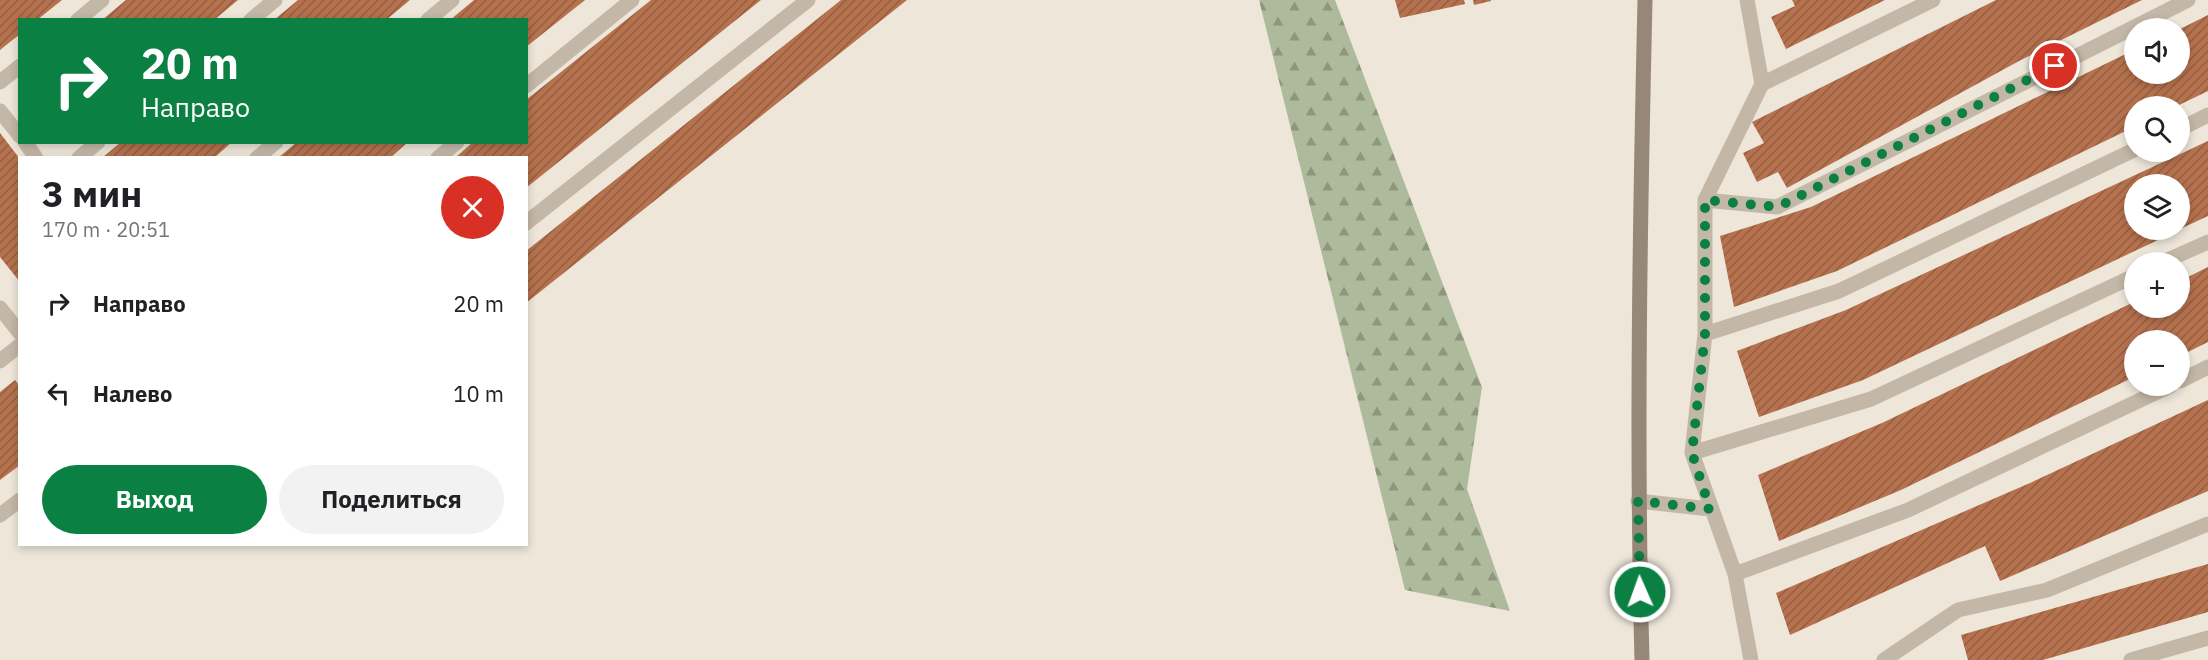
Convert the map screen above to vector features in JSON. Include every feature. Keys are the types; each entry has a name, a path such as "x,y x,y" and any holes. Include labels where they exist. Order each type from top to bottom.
{"main road":[{"path":"1642,660 1638,501 1640,210 1645,0"}],"lane":[{"path":"80,18 102,0"},
{"path":"253,18 275,0"},
{"path":"430,18 452,0"},
{"path":"528,84 632,0"},
{"path":"528,221 808,0"},
{"path":"1747,0 1762,84 1705,200 1705,334 1692,453 1735,574 1751,660"},
{"path":"1762,84 1933,0"},
{"path":"1705,200 1778,207 2188,0"},
{"path":"0,82 18,68"},
{"path":"0,111 18,134"},
{"path":"2190,124 2208,115"},
{"path":"81,156 96,144"},
{"path":"259,156 274,144"},
{"path":"440,156 455,144"},
{"path":"1705,334 1839,291 2124,155"},
{"path":"2186,252 2208,242"},
{"path":"1692,453 1871,399 2124,281"},
{"path":"0,308 18,330"},
{"path":"0,361 18,347"},
{"path":"2190,376 2208,368"},
{"path":"1735,574 1908,510 2149,396"},
{"path":"1638,501 1710,509"},
{"path":"0,515 18,502"},
{"path":"1884,660 1958,610 2047,590 2208,524"},
{"path":"2131,660 2208,638"}],"green space":[{"path":"1259,0 1335,0 1482,387 1467,489 1510,611 1405,590"}],"building":[{"path":"0,0 62,0 40,18 18,18 18,36 0,50"},
{"path":"126,0 238,0 216,18 104,18"},
{"path":"298,0 410,0 388,18 276,18"},
{"path":"474,0 585,0 528,45 528,18 452,18"},
{"path":"651,0 761,0 528,186 528,156 457,156 471,144 528,144 528,98"},
{"path":"841,0 907,0 528,301 528,249"},
{"path":"1395,0 1464,0 1465,4 1400,18"},
{"path":"1473,0 1491,0 1491,1 1474,5"},
{"path":"1792,0 1885,0 1786,49 1771,17 1795,6"},
{"path":"1996,0 2142,0 2019,61 1787,188 1778,172 1757,182 1743,153 1764,143 1752,122"},
{"path":"2208,15 2208,91 2190,100 2190,96 2124,96 2124,132 1837,271 1734,307 1720,236 1811,207 2124,55 2124,84 2190,84 2190,24"},
{"path":"0,133 18,156 18,280 0,257"},
{"path":"2208,141 2208,216 2190,224 2190,174 2137,174 2163,162 2190,162 2190,149"},
{"path":"119,144 230,144 216,156 104,156"},
{"path":"295,144 406,144 392,156 280,156"},
{"path":"2124,180 2124,240 2158,240 2133,252 2124,252 2124,256 1863,380 1759,417 1737,351 1846,310"},
{"path":"2208,267 2208,342 2190,351 2190,330 2124,330 2124,382 1901,490 1779,541 1758,475 1882,423 2124,307 2124,318 2190,318 2190,276"},
{"path":"15,380 18,384 18,466 0,480 0,392"},
{"path":"2208,400 2208,491 2000,581 1985,546 1790,635 1776,593 2030,483"},
{"path":"2208,564 2208,612 2043,660 1968,660 1961,635"}],"route":[{"path":"1640,592 1638,501 1710,509 1692,453 1705,334 1705,200 1778,207 2055,66"}]}
